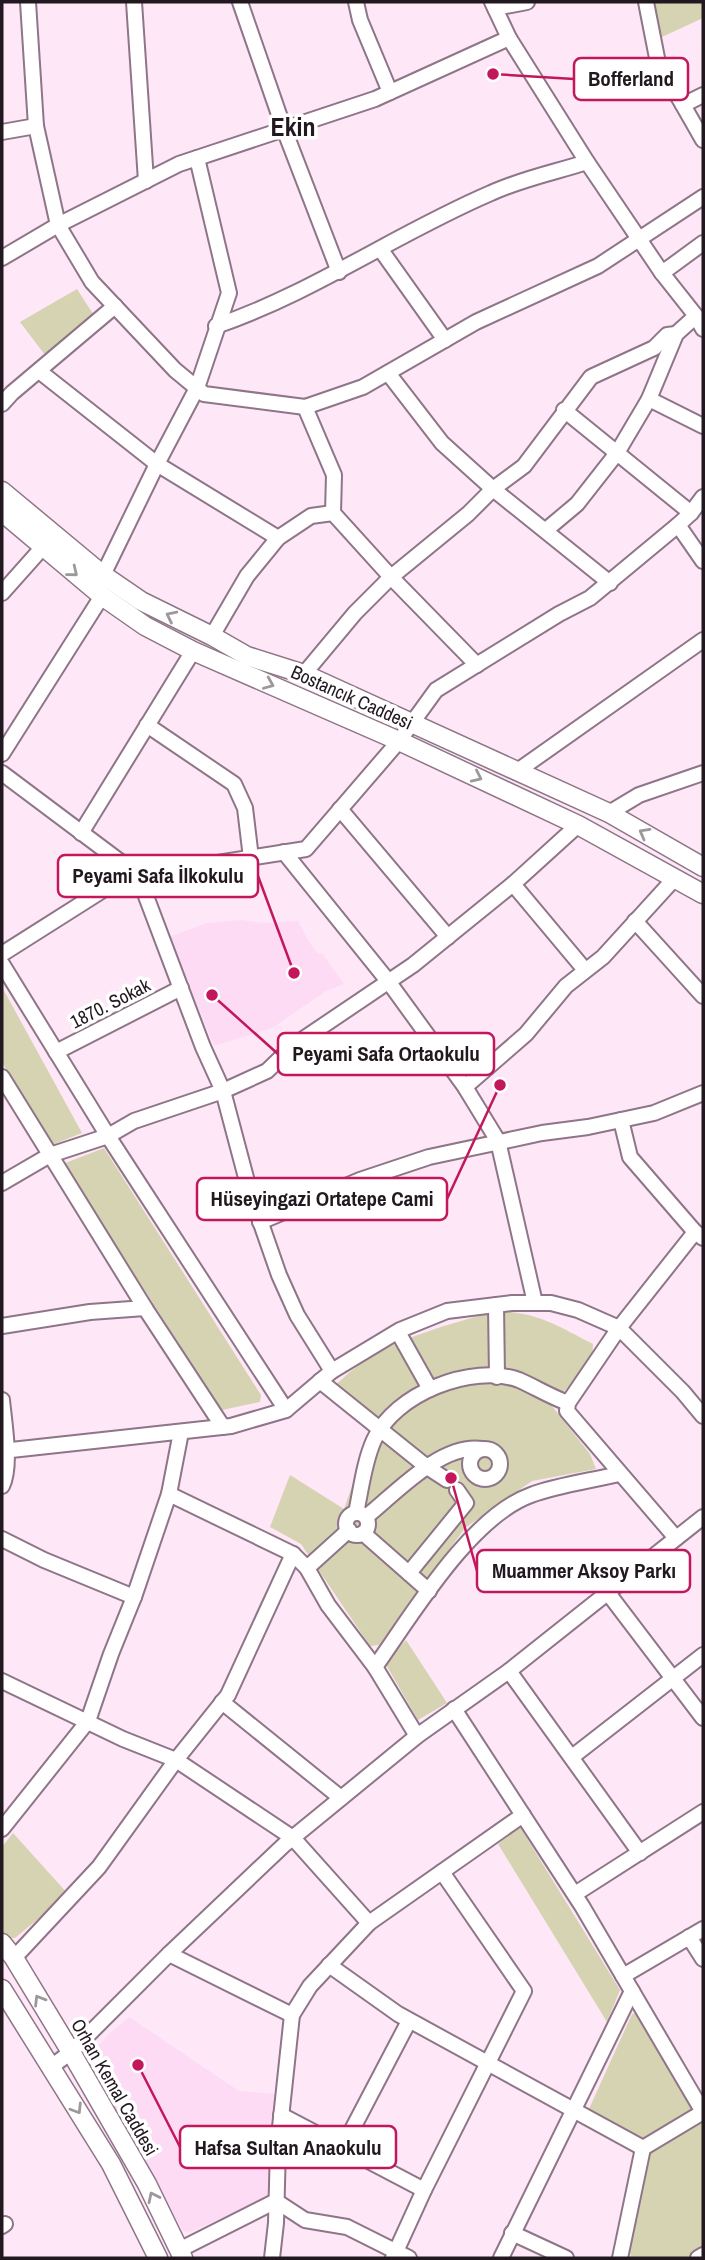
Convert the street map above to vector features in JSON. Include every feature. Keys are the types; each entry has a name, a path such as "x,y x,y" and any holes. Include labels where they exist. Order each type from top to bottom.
{"main road":[{"name":"Bostancık Caddesi","path":"2,491 103,575 141,601 247,656 304,674 609,813 703,867"},
{"name":"Bostancık Caddesi","path":"2,512 102,596 145,626 193,651 399,741 578,825 703,894"},
{"name":"Orhan Kemal Caddesi","path":"2,1943 14,1958 71,2052 147,2184 181,2254"},
{"path":"2,1989 111,2164 158,2258"}],"street":[{"path":"27,2 36,126 58,225 92,282 175,370 204,394 305,407 363,387 476,322 598,266 703,197"},
{"path":"134,2 146,181"},
{"path":"240,2 284,129 339,272"},
{"path":"356,2 360,20 390,92"},
{"path":"304,674 355,613 391,577 468,514 493,489 524,466 591,377 654,348 667,335 701,325 662,273 587,162 509,38 494,5 527,2"},
{"path":"646,2 658,63 703,140"},
{"path":"2,258 58,225 197,158 390,92 509,38"},
{"path":"683,105 703,95"},
{"path":"2,132 36,126"},
{"path":"103,575 197,388 229,293 197,158"},
{"path":"216,326 253,313 339,272 492,192 587,162"},
{"path":"662,273 703,243"},
{"path":"380,250 444,340"},
{"path":"2,404 115,306"},
{"path":"546,530 578,504 617,453 649,399 676,334"},
{"path":"39,371 157,464 278,538"},
{"path":"388,373 442,443 493,489 610,583"},
{"path":"649,399 703,426"},
{"path":"305,407 334,475 333,513 477,665"},
{"path":"564,410 691,513"},
{"path":"2,954 122,878 306,849 399,741 436,690 559,614 590,598 678,525 703,497"},
{"path":"212,636 247,576 278,538 311,516 333,513"},
{"path":"678,525 703,561"},
{"path":"2,593 43,547"},
{"path":"2,754 102,596"},
{"path":"516,772 703,640"},
{"path":"81,833 193,651"},
{"path":"147,725 234,784 245,808 251,858"},
{"path":"2,773 138,875 223,1091 260,1222 279,1275 297,1315 332,1371"},
{"path":"609,813 639,795 703,773"},
{"path":"340,809 448,937"},
{"path":"2,1182 50,1155 108,1136 134,1121 223,1091 267,1071 293,1046 448,937 513,884 578,825"},
{"path":"284,852 388,981 465,1087 498,1142 535,1303"},
{"path":"465,1087 526,1034 566,986 603,957 675,878"},
{"path":"513,884 585,971"},
{"path":"635,921 703,996"},
{"path":"2,964 108,1136 286,1410"},
{"name":"1870. Sokak","path":"56,1052 181,988"},
{"path":"2,1077 7,1096 50,1155 223,1427"},
{"path":"260,1222 392,1168 498,1142 654,1113 703,1093"},
{"path":"621,1120 630,1157 699,1235 620,1328 568,1403 566,1411 676,1538"},
{"path":"4,1450 223,1427 286,1410 332,1371 398,1332 447,1311 535,1303 551,1303 578,1310 620,1328 703,1416"},
{"path":"496,1305 497,1377"},
{"path":"2,1326 90,1312 145,1308"},
{"path":"398,1332 430,1389"},
{"path":"361,1515 374,1441 381,1428 404,1404 430,1389 457,1381 497,1377 517,1380 568,1403"},
{"path":"320,1381 452,1485 466,1503 409,1573"},
{"path":"2,1400 5,1480 2,1486"},
{"path":"2,1829 88,1721 169,1494 181,1432"},
{"path":"429,1591 356,1531 347,1520 361,1515 446,1454 469,1447 482,1449"},
{"path":"375,1667 429,1591 489,1520 529,1495 619,1474"},
{"path":"169,1494 293,1553 307,1568 328,1605 375,1667 417,1736"},
{"path":"51,2067 71,2052 169,1954 293,1838 417,1736 509,1671 703,1517"},
{"path":"307,1568 356,1531"},
{"path":"2,1539 44,1560 134,1597"},
{"path":"14,1958 99,1867 176,1760 228,1695 293,1553"},
{"path":"608,1593 703,1718"},
{"path":"572,1757 703,1655"},
{"path":"509,1671 640,1853"},
{"path":"2,1681 123,1739 176,1760 293,1838 369,1923"},
{"path":"222,1702 341,1798"},
{"path":"454,1709 575,1894 702,2107 643,2148 620,2258"},
{"path":"575,1894 703,1812"},
{"path":"272,2258 281,2115 292,2015 310,1986 369,1923 523,1815"},
{"path":"276,2201 305,2220 347,2227 399,2256 424,2190 524,1991 442,1872"},
{"path":"623,1976 703,1929"},
{"path":"689,1937 703,1959"},
{"path":"169,1954 292,2015"},
{"path":"329,1965 409,2021 643,2148"},
{"path":"501,2258 632,1991"},
{"path":"343,2147 409,2021"},
{"path":"281,2115 424,2190"},
{"path":"181,2254 276,2201"},
{"path":"512,2233 566,2258"},
{"path":"698,2258 703,2255"}],"shaded area":[{"path":"652,2 703,2 703,18 662,37"},
{"path":"77,289 95,317 45,355 20,322"},
{"path":"240,920 265,923 298,921 309,942 318,954 322,953 344,984 326,991 272,1028 214,1046 169,937 207,923"},
{"path":"2,987 82,1133 54,1144 47,1139 2,1062"},
{"path":"104,1148 261,1395 260,1402 222,1410 63,1164"},
{"path":"496,1311 536,1317 593,1344 592,1358 552,1406 590,1454 596,1469 532,1481 465,1528 379,1645 370,1646 301,1544 270,1527 290,1475 344,1509 371,1432 331,1389 370,1357 387,1348 423,1333"},
{"path":"406,1640 447,1703 418,1720 385,1663"},
{"path":"520,1827 620,1990 607,2022 498,1844"},
{"path":"13,1833 68,1894 15,1938 7,1938 2,1931 2,1847"},
{"path":"637,2013 695,2111 644,2141 589,2109 632,2014"},
{"path":"129,2017 239,2091 275,2094 269,2197 190,2232 183,2231 93,2072 92,2053"},
{"path":"702,2119 703,2248 686,2258 631,2258 630,2250 651,2149"}],"place":[{"name":"Bofferland","path":"493,74"},
{"name":"Peyami Safa İlkokulu","path":"294,973"},
{"name":"Peyami Safa Ortaokulu","path":"212,995"},
{"name":"Hüseyingazi Ortatepe Cami","path":"500,1085"},
{"name":"Muammer Aksoy Parkı","path":"451,1478"},
{"name":"Hafsa Sultan Anaokulu","path":"138,2065"}],"district":[{"name":"Ekin","path":"293,126"}]}
